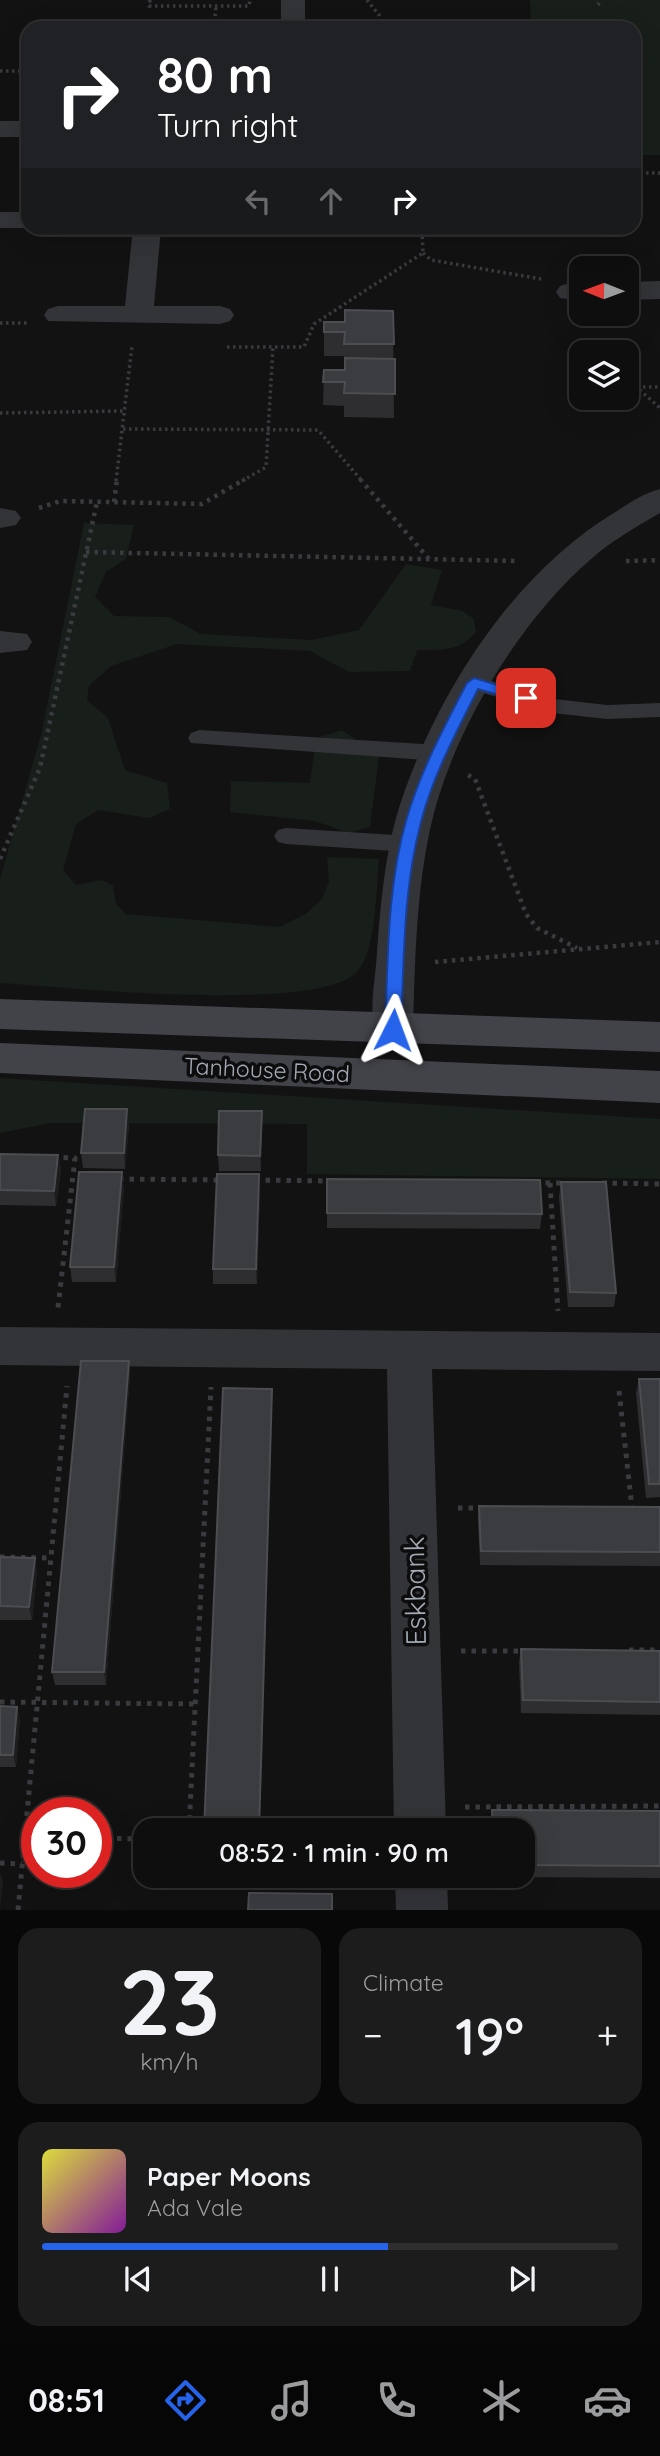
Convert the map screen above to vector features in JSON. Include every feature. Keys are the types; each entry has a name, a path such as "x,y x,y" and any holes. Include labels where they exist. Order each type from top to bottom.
{"street":[{"path":"293,0 293,21"},
{"path":"0,129 21,129"},
{"path":"139,314 146,235"},
{"path":"639,291 660,290"},
{"path":"58,314 220,314"},
{"path":"393,1030 399,901 414,821 438,755 474,683 568,562 604,532 660,499"},
{"name":"Tanhouse Road","path":"0,1014 393,1030 660,1037"},
{"name":"Tanhouse Road","path":"0,1058 660,1087"},
{"path":"0,1346 660,1352"},
{"name":"Eskbank","path":"409,1351 420,1818"}],"lane":[{"path":"474,683 553,706 607,712 660,710"},
{"path":"199,737 438,755"},
{"path":"286,836 410,844"}],"path":[{"path":"150,0 149,6 249,6 250,0"},
{"path":"367,0 379,15 380,21"},
{"path":"598,5 601,0"},
{"path":"215,21 216,6"},
{"path":"0,71 21,71"},
{"path":"641,173 660,173"},
{"path":"423,235 424,253 431,260 539,278 569,289"},
{"path":"222,347 304,347 314,324 424,253"},
{"path":"114,502 132,346 139,314"},
{"path":"132,346 145,346"},
{"path":"2,518 60,501 202,504 266,467 273,347"},
{"path":"639,386 660,387"},
{"path":"639,389 660,408"},
{"path":"0,413 124,411"},
{"path":"123,429 318,430 429,559"},
{"path":"0,859 40,768 97,502"},
{"path":"86,552 568,562 660,559"},
{"path":"438,755 475,779 526,914 537,928 578,948"},
{"path":"396,967 458,958 660,942"},
{"path":"29,1797 51,1558 75,1158 50,1157"},
{"path":"73,1178 86,1178"},
{"path":"113,1179 236,1180"},
{"path":"250,1180 345,1181"},
{"path":"523,1183 578,1183"},
{"path":"550,1183 561,1352"},
{"path":"591,1183 660,1184"},
{"path":"190,1818 213,1349"},
{"path":"615,1352 632,1508"},
{"path":"413,1508 495,1508"},
{"path":"618,1508 641,1508"},
{"path":"0,1558 51,1558"},
{"path":"619,1650 660,1650"},
{"path":"416,1651 538,1651"},
{"path":"0,1702 196,1704"},
{"path":"438,1818 660,1806"},
{"path":"112,1838 133,1839"},
{"path":"0,1864 21,1864"},
{"path":"18,1910 21,1876"},
{"path":"401,1888 422,1889"}],"shaded area":[{"path":"530,0 660,0 660,155 641,155 641,21 531,21"},
{"path":"84,523 134,525 126,559 106,572 95,597 114,616 169,617 201,634 311,640 359,630 406,564 442,570 431,605 463,611 474,619 476,632 470,639 449,648 417,650 410,671 349,672 310,651 177,644 111,666 89,686 87,700 108,718 125,770 167,783 170,809 149,818 98,810 76,824 63,870 76,885 102,880 113,886 116,904 126,914 279,927 307,913 322,899 329,882 327,857 379,859 372,934 364,962 357,972 333,985 293,992 243,995 188,995 0,983 0,879 41,735"},
{"path":"342,730 379,756 370,827 348,833 315,821 230,812 231,781 310,783 316,738"},
{"path":"0,1078 660,1119 660,1179 307,1174 307,1124 50,1123 0,1133"}],"building":[{"path":"345,310 393,311 394,344 344,344 345,332 324,332 324,322 345,322"},
{"path":"345,358 395,359 395,394 344,393 345,382 323,382 324,370 345,370"},
{"path":"85,1109 127,1109 124,1153 81,1153"},
{"path":"219,1111 262,1111 260,1156 218,1155"},
{"path":"0,1154 58,1155 54,1191 0,1190"},
{"path":"79,1172 122,1172 114,1267 70,1267"},
{"path":"217,1174 259,1174 256,1269 213,1269"},
{"path":"327,1179 540,1180 542,1214 327,1213"},
{"path":"561,1182 606,1182 616,1293 570,1292"},
{"path":"81,1361 129,1361 104,1672 52,1672"},
{"path":"639,1379 660,1379 660,1484 649,1484"},
{"path":"223,1388 272,1389 259,1818 205,1818"},
{"path":"479,1506 660,1507 660,1552 481,1551"},
{"path":"0,1557 35,1558 29,1607 0,1606"},
{"path":"521,1649 660,1651 660,1702 523,1700"},
{"path":"0,1706 17,1707 13,1755 0,1755"},
{"path":"492,1810 660,1811 660,1866 535,1865 535,1818 492,1818"},
{"path":"249,1893 332,1894 332,1910 248,1910"}],"route":[{"path":"393,1030 399,901 414,821 439,753 474,683 526,698"}]}
